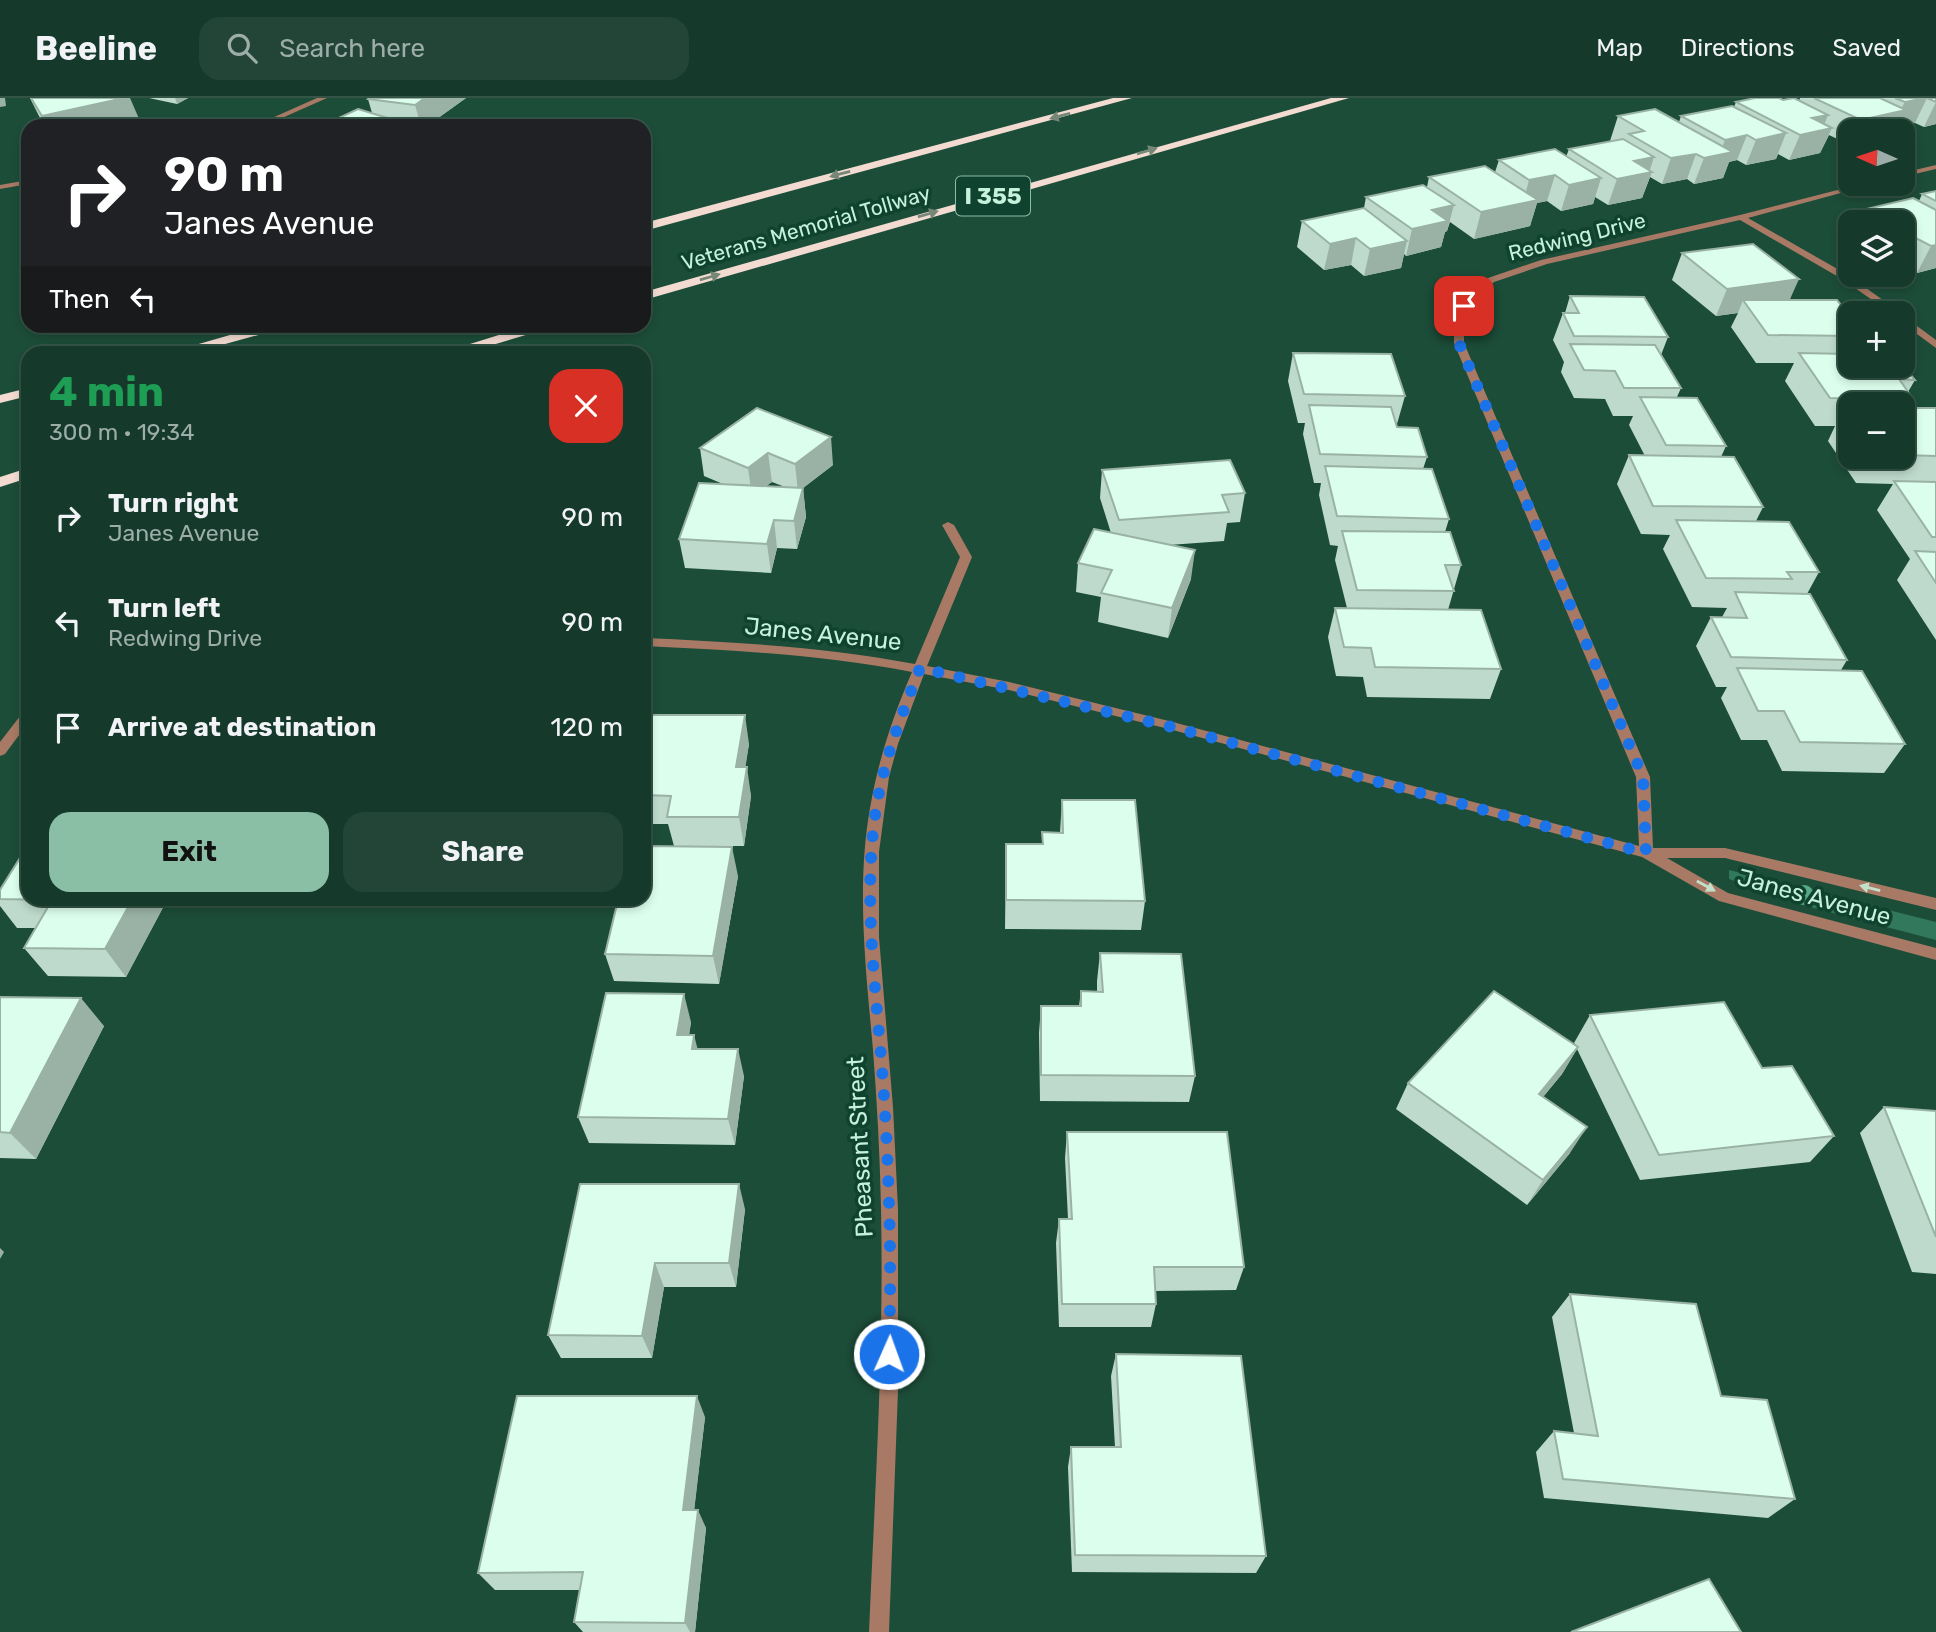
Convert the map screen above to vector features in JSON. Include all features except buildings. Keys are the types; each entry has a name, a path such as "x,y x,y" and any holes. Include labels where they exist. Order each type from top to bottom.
{"highway":[{"name":"Veterans Memorial Tollway","path":"651,225 1126,98"},
{"name":"Veterans Memorial Tollway","path":"651,294 1343,98"},
{"path":"201,346 249,333"},
{"path":"472,346 517,333"},
{"path":"0,399 21,394"},
{"path":"0,482 21,476"}],"street":[{"path":"274,119 323,98"},
{"path":"1915,172 1936,167"},
{"path":"0,187 21,183"},
{"name":"Redwing Drive","path":"1646,853 1643,777 1459,343 1459,317 1464,306 1491,280 1544,262 1838,192"},
{"path":"1741,217 1845,277 1880,301"},
{"path":"1915,328 1936,345"},
{"name":"Pheasant Street","path":"879,1632 891,1298 888,1149 871,936 871,875 876,810 891,739 946,612 966,557 948,525"},
{"name":"Janes Avenue","path":"651,643 811,654 920,668 1168,726 1646,853 1724,897 1936,954"},
{"path":"0,751 21,723"},
{"name":"Janes Avenue","path":"1646,853 1725,853 1936,904"}],"green space":[{"path":"1729,870 1936,922 1936,940 1799,904 1729,879"}],"route":[{"path":"889,1354 891,1298 888,1149 871,936 871,875 876,810 891,739 920,668 1009,686 1168,726 1646,853 1643,777 1459,343 1457,331 1464,306"}]}
